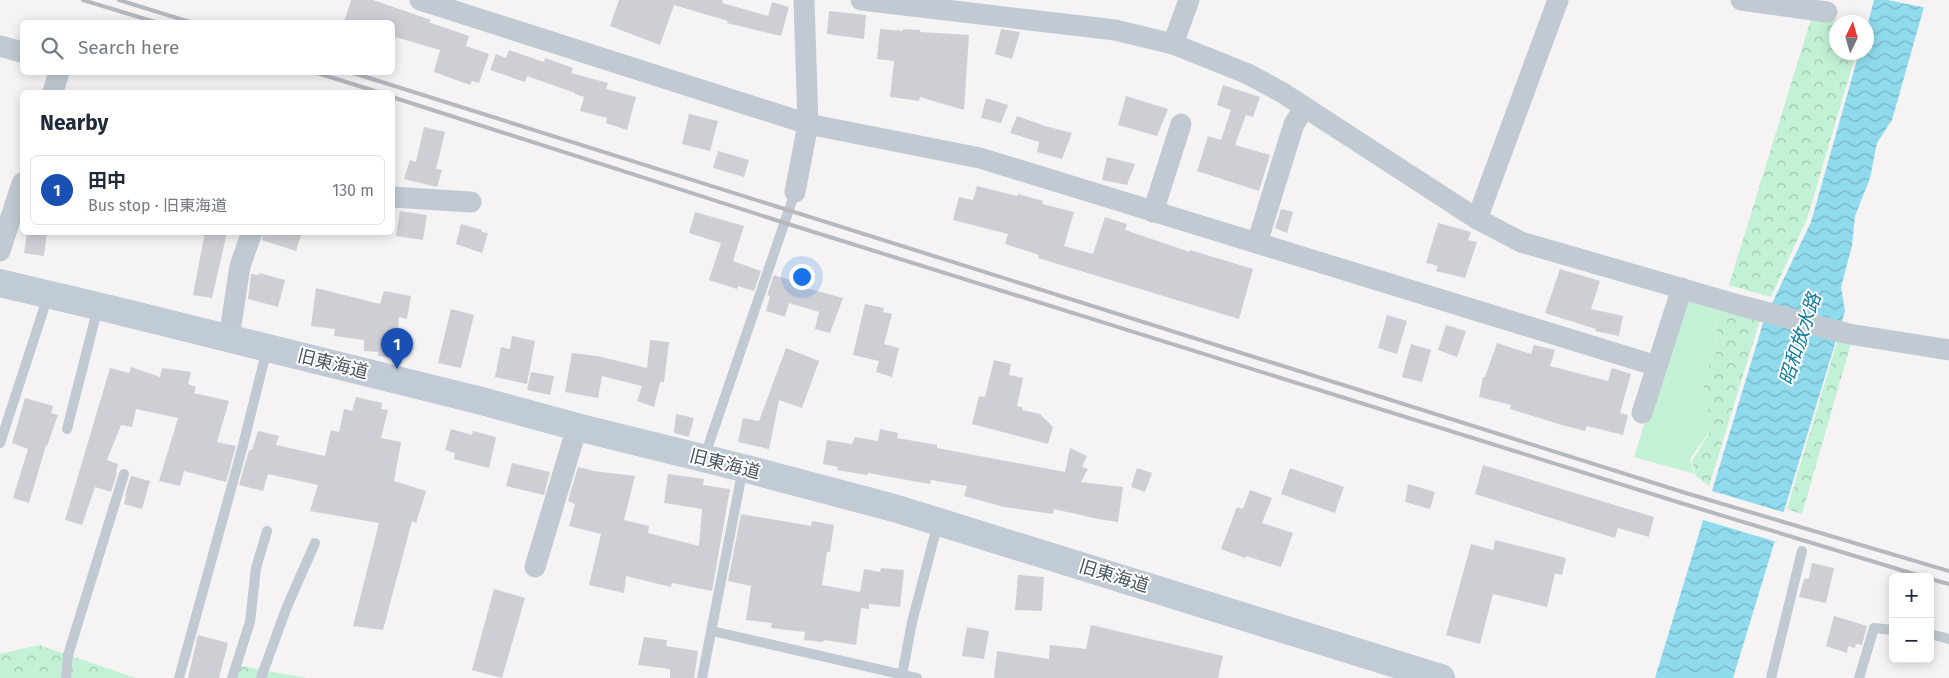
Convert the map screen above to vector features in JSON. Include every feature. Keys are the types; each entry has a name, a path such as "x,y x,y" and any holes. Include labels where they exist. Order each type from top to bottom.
{"main road":[{"name":"旧東海道","path":"0,283 229,338 743,468 939,522 1434,677"}],"street":[{"path":"420,0 808,124 980,158 1657,366"},
{"path":"795,192 808,124 804,0"},
{"path":"861,0 1115,30 1173,44 1248,74 1305,107 1477,219 1521,242 1850,334 1949,350"},
{"path":"1173,44 1189,0"},
{"path":"1477,219 1558,0"},
{"path":"1741,0 1827,12"},
{"path":"0,46 20,51"},
{"path":"54,90 58,75"},
{"path":"1257,243 1294,124 1305,107"},
{"path":"1154,212 1181,124"},
{"path":"0,251 20,189"},
{"path":"395,197 470,202"},
{"path":"229,338 240,266 251,235"},
{"path":"1642,413 1682,288"},
{"path":"535,567 577,427"}],"lane":[{"path":"704,459 795,192"},
{"path":"0,443 49,295"},
{"path":"67,430 98,306"},
{"path":"179,678 242,449 267,348"},
{"path":"702,678 743,468"},
{"path":"66,678 68,655 124,474"},
{"path":"902,675 912,622 939,522"},
{"path":"232,678 250,622 256,568 267,532"},
{"path":"261,678 286,609 315,543"},
{"path":"1771,678 1802,551"},
{"path":"1859,678 1874,628 1889,630"},
{"path":"712,631 917,678"},
{"path":"1934,635 1949,640"}],"green space":[{"path":"1811,19 1829,20 1829,60 1854,60 1807,219 1771,297 1729,285"},
{"path":"1685,295 1717,309 1716,355 1709,364 1703,391 1713,427 1690,459 1695,474 1634,457"},
{"path":"1717,306 1760,320 1709,486 1696,476 1692,461 1713,427 1703,391 1709,364 1716,355"},
{"path":"1838,339 1851,343 1802,514 1787,509"},
{"path":"39,645 136,678 0,678 0,654"},
{"path":"234,665 307,678 227,678"}],"water":[{"name":"昭和放水路","path":"1874,0 1926,0 1892,120 1877,143 1870,178 1855,216 1852,246 1841,287 1845,311 1733,678 1655,678 1764,320 1811,222 1857,60 1874,60 1874,15 1870,15"}],"pier":[{"path":"1887,0 1929,0 1927,8"},
{"path":"1709,490 1786,513 1777,542 1700,519"}],"building":[{"path":"351,0 373,0 431,20 428,22 469,36 466,46 489,54 479,83 472,81 470,85 434,72 440,50 395,37 395,20 345,20"},
{"path":"619,0 723,0 722,3 768,16 772,2 789,7 781,36 727,23 728,21 674,5 660,45 610,26"},
{"path":"829,11 866,15 864,39 827,34"},
{"path":"880,29 920,30 920,32 969,35 964,110 920,97 919,101 890,97 894,61 877,59"},
{"path":"1001,29 1020,32 1012,59 995,54"},
{"path":"509,50 544,62 545,58 573,68 571,73 608,83 606,89 636,97 627,130 606,123 607,118 580,111 584,97 575,93 527,76 525,82 490,70 496,54 506,58"},
{"path":"1223,85 1260,97 1253,117 1246,115 1235,145 1270,155 1259,191 1197,171 1208,136 1221,140 1231,110 1217,105"},
{"path":"1126,96 1168,109 1157,136 1118,125"},
{"path":"986,98 1008,105 1001,123 981,118"},
{"path":"689,114 718,121 710,151 682,144"},
{"path":"1017,116 1072,133 1062,159 1037,152 1039,142 1010,133"},
{"path":"424,127 445,132 436,169 442,170 437,187 404,179 410,160 416,162"},
{"path":"718,151 749,160 744,177 713,168"},
{"path":"1107,157 1135,164 1127,185 1102,180"},
{"path":"977,186 1017,196 1018,194 1043,201 1042,204 1074,212 1064,246 1093,254 1105,217 1127,224 1125,230 1190,252 1190,250 1253,269 1239,319 1038,258 1039,255 1005,244 1008,234 953,220 959,197 973,200"},
{"path":"1281,209 1293,212 1287,233 1275,228"},
{"path":"400,211 427,215 423,240 396,236"},
{"path":"695,212 744,226 733,261 761,271 754,291 738,286 737,289 709,280 721,243 689,233"},
{"path":"1438,223 1471,232 1468,240 1477,242 1465,278 1436,271 1438,266 1426,263"},
{"path":"461,224 488,233 482,253 456,244"},
{"path":"27,235 47,235 44,256 24,253"},
{"path":"204,235 226,235 212,298 193,295"},
{"path":"263,235 301,235 296,251 262,240"},
{"path":"1560,269 1600,281 1591,309 1623,316 1619,336 1595,331 1596,329 1545,313"},
{"path":"259,273 285,280 278,307 248,299 251,274 259,275"},
{"path":"774,275 796,282 795,285 843,298 830,333 815,329 819,312 789,303 785,317 766,311 770,296 767,295"},
{"path":"316,288 380,304 384,291 411,296 407,319 399,317 396,358 378,356 378,352 364,351 364,340 334,336 335,329 311,326"},
{"path":"865,304 884,308 883,312 892,314 884,344 899,348 892,377 876,372 879,361 853,355"},
{"path":"451,309 474,315 461,368 438,363"},
{"path":"1387,315 1407,321 1397,354 1378,348"},
{"path":"1446,325 1466,331 1457,357 1438,350"},
{"path":"512,336 535,341 527,384 495,377 501,347 510,349"},
{"path":"650,340 669,342 664,382 660,382 654,407 637,401 642,386 602,376 598,398 565,392 572,353 597,356 647,368"},
{"path":"1497,343 1531,354 1534,345 1555,350 1550,366 1608,381 1612,368 1631,374 1620,413 1628,415 1623,435 1587,426 1585,431 1562,425 1510,409 1511,405 1479,397 1483,377 1485,377"},
{"path":"1411,344 1431,350 1422,382 1402,377"},
{"path":"786,348 819,361 802,408 779,400 769,449 738,442 743,418 759,421"},
{"path":"994,360 1011,364 1009,375 1023,378 1017,406 1022,407 1022,410 1040,414 1053,427 1048,444 972,424 979,396 985,397"},
{"path":"131,367 160,377 162,368 191,372 188,384 196,387 194,393 229,401 217,442 236,446 226,482 184,471 180,486 159,481 178,418 136,409 132,427 121,425 107,460 118,464 111,492 95,487 82,525 65,520 110,368 129,373"},
{"path":"531,372 554,376 550,395 527,390"},
{"path":"356,397 382,403 381,409 388,410 381,438 401,442 394,481 426,491 416,523 412,521 383,630 353,626 379,523 310,511 318,485 268,474 263,491 239,485 249,450 252,450 258,431 279,436 276,445 325,456 331,430 339,432 344,409 352,411"},
{"path":"25,398 53,406 51,413 58,415 46,445 29,503 13,498 28,449 12,443"},
{"path":"676,414 694,418 689,437 674,433"},
{"path":"451,429 472,435 473,431 496,437 489,468 454,459 455,453 445,450"},
{"path":"880,429 898,433 897,438 937,445 937,448 1065,472 1070,448 1087,456 1082,467 1088,469 1081,482 1123,487 1118,522 1054,509 1053,514 1004,507 964,496 967,486 931,480 930,484 868,473 867,475 837,470 838,467 823,464 827,440 852,444 855,437 878,441"},
{"path":"512,463 550,472 544,495 506,486"},
{"path":"1483,465 1654,517 1649,537 1618,528 1615,538 1475,494"},
{"path":"578,467 635,476 624,520 649,526 648,533 699,546 702,509 664,503 668,474 704,479 703,485 730,489 712,591 672,583 671,587 626,576 624,593 589,585 601,534 569,526 575,504 568,501"},
{"path":"1137,468 1152,473 1145,492 1131,487"},
{"path":"1290,468 1344,487 1335,513 1281,494"},
{"path":"131,476 150,481 142,509 124,504"},
{"path":"1408,484 1435,492 1430,509 1405,502"},
{"path":"1250,490 1272,498 1262,523 1293,533 1281,567 1246,556 1245,558 1221,549 1237,507 1243,509"},
{"path":"741,514 811,526 812,521 834,525 830,552 827,552 822,585 860,592 864,569 880,572 881,568 904,570 900,607 869,604 869,609 861,608 856,645 824,640 823,642 804,640 805,632 771,628 772,623 746,620 751,586 728,581"},
{"path":"1495,540 1566,558 1562,575 1555,573 1547,607 1493,594 1480,644 1446,635 1471,544 1493,550"},
{"path":"1812,563 1834,568 1826,603 1799,597 1804,579 1809,578"},
{"path":"1018,575 1044,577 1042,611 1015,610"},
{"path":"494,589 525,598 502,678 472,670"},
{"path":"1834,616 1867,626 1862,645 1856,644 1855,648 1848,646 1847,653 1826,646"},
{"path":"1091,625 1223,656 1218,678 994,678 997,651 1049,659 1050,645 1086,649"},
{"path":"967,627 989,631 984,659 962,656"},
{"path":"198,635 228,643 219,678 188,678"},
{"path":"644,637 667,640 666,646 698,651 694,678 670,678 670,669 638,665"}],"railway":[{"path":"83,0 148,20"},
{"path":"119,0 184,20"},
{"path":"324,75 372,90"},
{"path":"360,75 1689,494 1949,571"},
{"path":"395,98 785,223 1911,573"},
{"path":"1934,580 1949,584"}],"place":[{"name":"田中","path":"397,369"}]}
